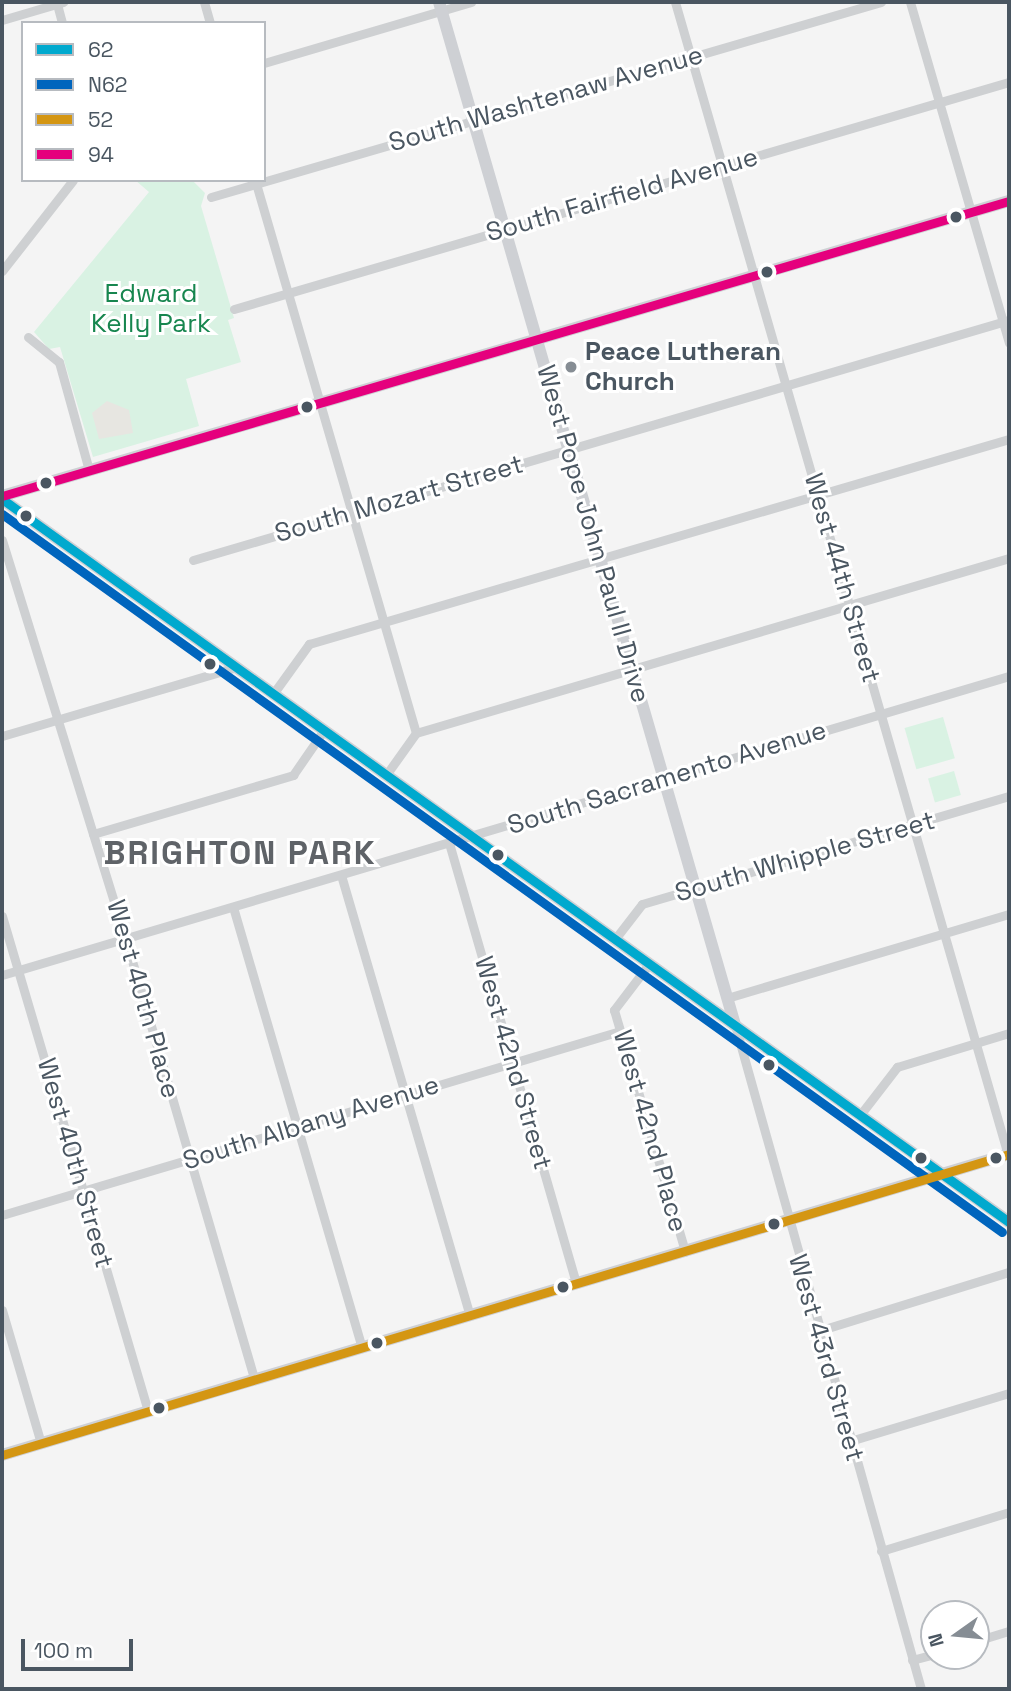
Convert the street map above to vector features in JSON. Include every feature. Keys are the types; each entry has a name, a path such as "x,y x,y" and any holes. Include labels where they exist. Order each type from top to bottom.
{"main road":[{"name":"West Pope John Paul II Drive","path":"440,6 735,1025"},
{"path":"2,497 1009,201"},
{"path":"2,497 1009,1222"},
{"path":"2,1455 1009,1155"}],"street":[{"path":"204,2 209,21"},
{"path":"266,62 440,6 471,2"},
{"name":"West 44th Street","path":"675,2 1009,1155"},
{"name":"South Washtenaw Avenue","path":"266,179 881,2"},
{"path":"910,2 971,212 1006,321 1009,343"},
{"path":"2,20 60,3 62,21"},
{"name":"South Fairfield Avenue","path":"234,309 1009,82"},
{"path":"2,271 71,182"},
{"path":"256,182 416,733"},
{"name":"South Washtenaw Avenue","path":"211,197 256,182"},
{"name":"South Mozart Street","path":"193,560 1006,321"},
{"path":"28,337 59,362 89,470"},
{"path":"273,694 309,644 1009,439"},
{"name":"West 40th Place","path":"2,540 125,939 254,1379"},
{"path":"386,775 416,733 1009,558"},
{"path":"2,736 236,667"},
{"name":"South Sacramento Avenue","path":"2,975 1009,676"},
{"path":"93,835 293,775 324,730"},
{"name":"South Whipple Street","path":"615,939 642,905 1009,796"},
{"name":"West 42nd Street","path":"449,843 576,1284"},
{"path":"341,875 470,1315"},
{"path":"233,907 362,1347"},
{"path":"727,998 1009,914"},
{"name":"West 40th Street","path":"2,916 148,1411"},
{"name":"West 42nd Place","path":"649,964 614,1010 685,1252"},
{"name":"West 43rd Street","path":"735,1025 818,1331 921,1689"},
{"name":"South Albany Avenue","path":"2,1215 620,1031"},
{"path":"860,1115 897,1067 1009,1033"},
{"path":"818,1331 1009,1272"},
{"path":"2,1310 41,1443"},
{"path":"850,1441 1009,1393"},
{"path":"881,1551 1009,1512"},
{"path":"990,1637 1009,1631"},
{"path":"912,1660 920,1658"}],"green space":[{"name":"Edward Kelly Park","path":"137,182 194,182 205,193 201,206 234,318 228,320 241,362 186,379 199,426 93,457 60,347 49,349 34,332 149,192"},
{"path":"943,717 955,758 916,769 905,728"},
{"path":"954,771 961,795 935,802 928,778"}],"sand":[{"path":"107,401 129,410 133,433 99,439 92,413"}],"transit line":[{"name":"94","path":"2,496 1009,201"},
{"name":"62","path":"2,499 1009,1222"},
{"name":"N62","path":"2,514 1002,1232"},
{"name":"52","path":"2,1455 1009,1154"}],"place":[{"name":"Peace Lutheran Church","path":"571,367"}],"district":[{"name":"BRIGHTON PARK","path":"240,854"}]}
